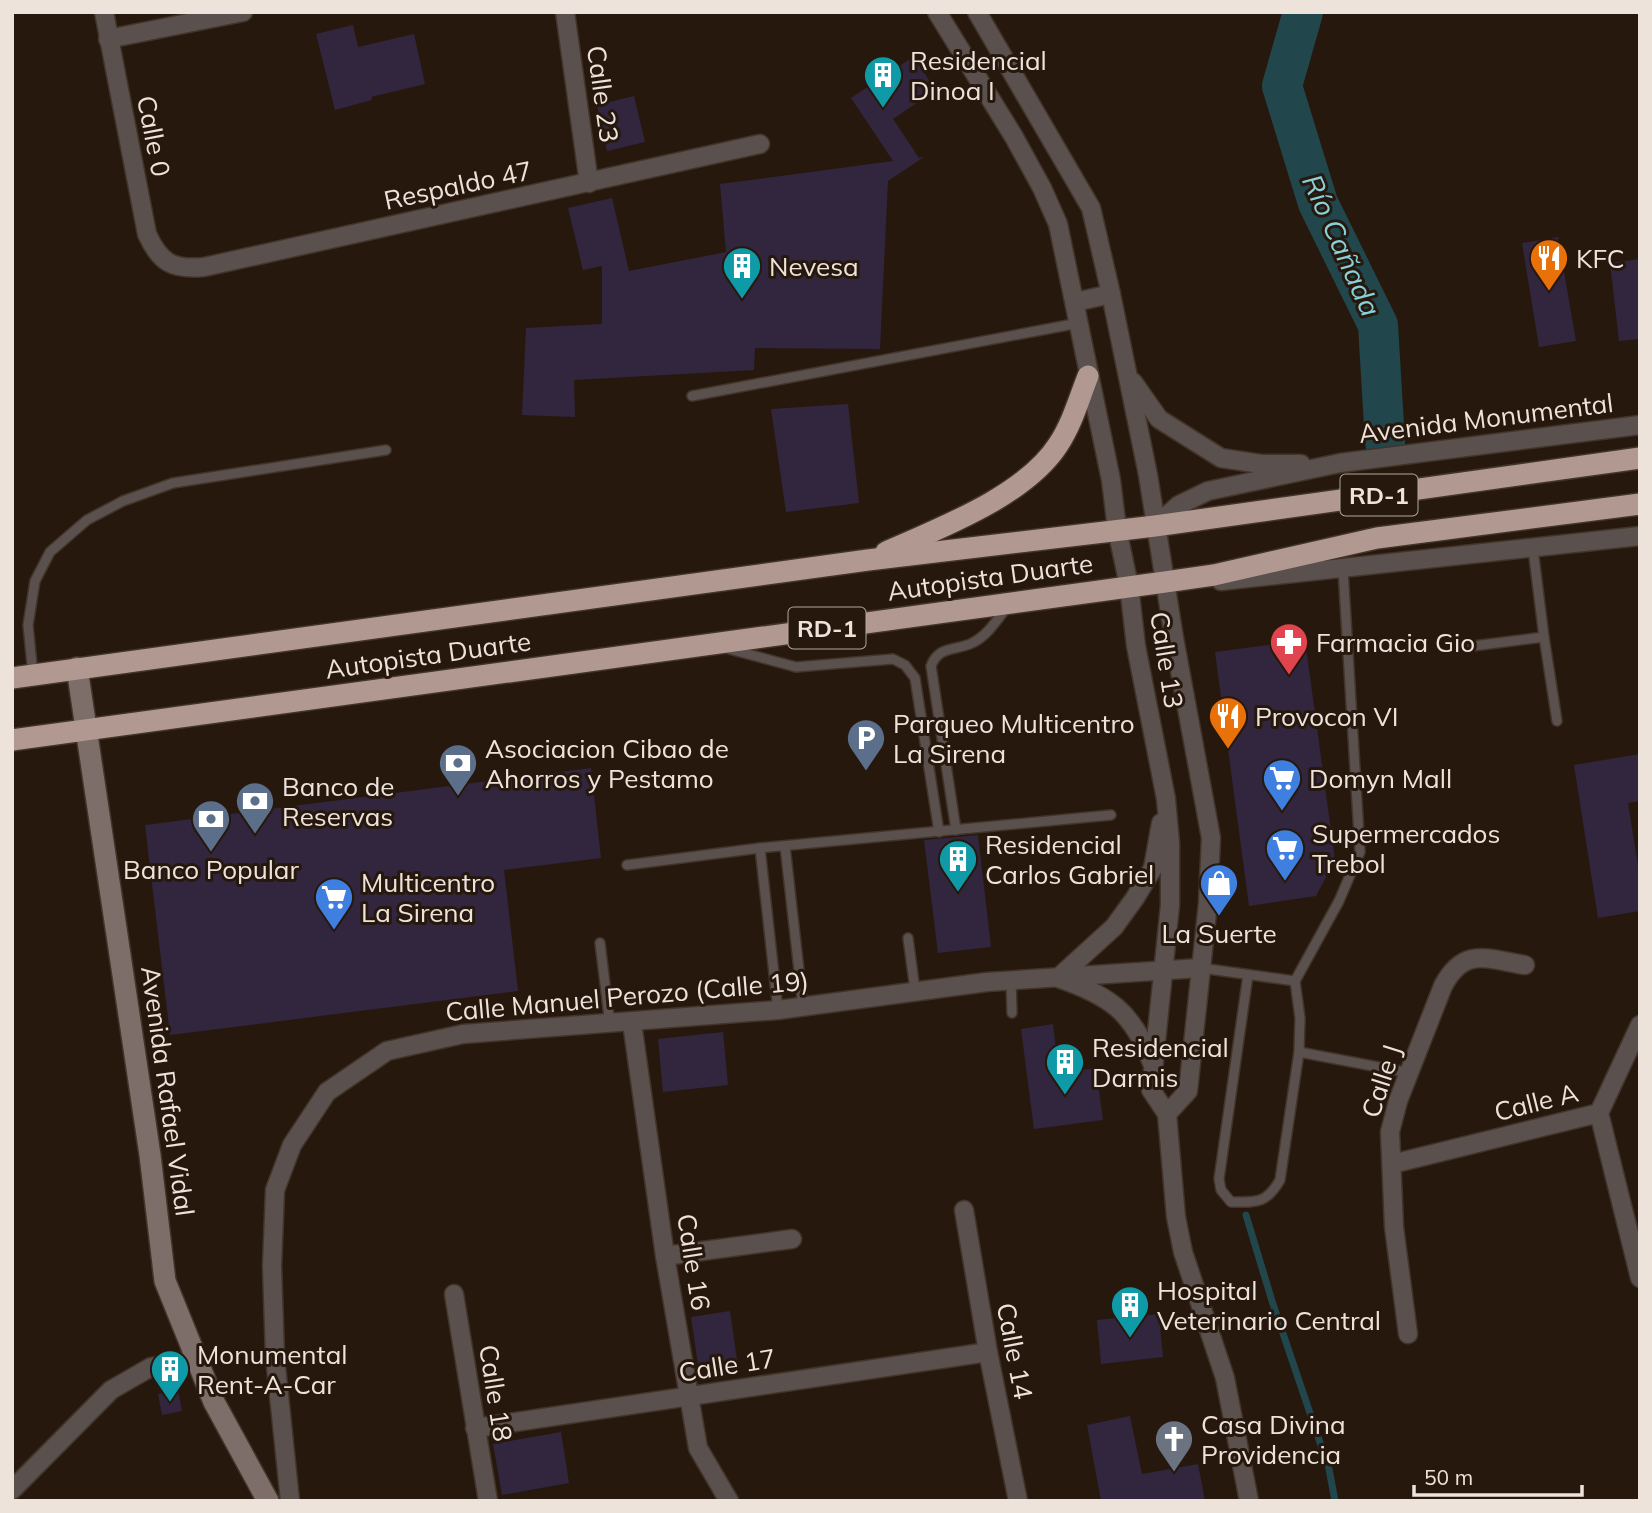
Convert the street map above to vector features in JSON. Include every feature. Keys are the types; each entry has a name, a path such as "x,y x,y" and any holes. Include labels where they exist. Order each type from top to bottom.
{"highway":[{"path":"868,560 945,526 1032,477 1058,446 1072,421 1088,376"},
{"name":"Autopista Duarte","path":"23,677 868,560 1155,526 1209,516 1640,458"},
{"name":"Autopista Duarte","path":"12,740 1165,582 1226,572 1377,538 1640,504"}],"main road":[{"name":"Avenida Rafael Vidal","path":"77,668 148,1142 165,1281 214,1402 263,1498"}],"street":[{"name":"Calle 0","path":"104,12 147,234 154,251 167,263"},
{"path":"108,39 243,12"},
{"name":"Calle 23","path":"565,12 589,183"},
{"name":"Calle 13","path":"937,12 1014,136 1042,188 1058,224 1079,323 1111,480 1136,646 1166,799 1170,843 1170,905 1154,1067"},
{"path":"981,14 1091,208 1148,475 1210,838 1208,903 1188,1091 1167,1114"},
{"name":"Respaldo 47","path":"167,263 185,269 204,267 760,144"},
{"path":"1074,302 1111,294"},
{"name":"Avenida Monumental","path":"1128,375 1159,419 1221,458 1261,464 1340,463"},
{"name":"Avenida Monumental","path":"1155,526 1179,505 1208,491 1340,463 1640,425"},
{"path":"1165,582 1215,582 1640,536"},
{"path":"1166,799 1153,868 1141,888 1114,928 1058,978 1079,985 1113,1004 1129,1018 1142,1035 1154,1067 1151,1090 1167,1114 1176,1217 1183,1252 1225,1378 1249,1501"},
{"name":"Calle J","path":"1408,1334 1394,1227 1390,1132 1398,1101 1451,971 1459,964 1477,958 1525,965"},
{"name":"Calle Manuel Perozo (Calle 19)","path":"290,1501 275,1357 272,1266 275,1190 292,1145 327,1092 387,1051 463,1034 610,1025 778,1010 915,990 1200,968"},
{"name":"Calle 16","path":"632,1023 665,1256 698,1448 729,1501"},
{"name":"Calle A","path":"1392,1164 1599,1113 1640,1026"},
{"path":"1599,1113 1640,1278"},
{"name":"Calle 14","path":"964,1210 988,1352 1018,1501"},
{"path":"665,1256 792,1239"},
{"name":"Calle 18","path":"454,1294 488,1501"},
{"name":"Calle 17","path":"474,1428 988,1352"},
{"path":"12,1490 111,1390 151,1367 197,1359"}],"lane":[{"path":"692,396 1079,323"},
{"path":"23,677 27,625 35,581 50,552 87,520 123,501 173,483 386,450"},
{"path":"1533,549 1557,721"},
{"path":"1248,975 1219,1179 1221,1190 1231,1202 1259,1202 1267,1197 1280,1180 1299,1052 1300,1018 1295,981 1339,901 1360,852 1343,569"},
{"path":"956,830 931,666 934,658 948,648 971,644 988,632 1010,603"},
{"path":"1473,646 1544,637"},
{"path":"714,644 796,667 893,659 905,665 915,678 939,832"},
{"path":"627,865 760,848 1111,815"},
{"path":"785,846 803,1006"},
{"path":"760,848 778,1010"},
{"path":"908,938 915,990"},
{"path":"600,943 610,1025"},
{"path":"1200,968 1295,981"},
{"path":"1011,981 1012,1013"},
{"path":"1299,1052 1410,1073"}],"building":[{"path":"353,25 358,47 414,34 425,84 371,97 372,100 335,110 316,34"},
{"name":"Nevesa","path":"913,57 936,90 893,119 919,158 924,157 888,181 880,349 755,348 754,370 574,380 575,417 522,415 526,328 602,324 602,266 583,270 568,208 612,198 629,271 726,252 720,184 893,161 851,98"},
{"path":"634,96 645,142 607,151 597,105"},
{"name":"KFC","path":"1558,237 1576,341 1539,347 1522,243"},
{"path":"1640,259 1640,339 1619,341 1610,263"},
{"path":"848,404 859,503 786,512 771,409"},
{"name":"Domyn Mall","path":"1305,640 1335,860 1316,896 1249,906 1215,652"},
{"path":"1640,754 1640,801 1628,803 1640,878 1640,911 1598,918 1574,765"},
{"name":"Multicentro La Sirena","path":"591,768 601,858 504,870 518,991 170,1035 145,825"},
{"name":"Residencial Carlos Gabriel","path":"978,835 991,947 938,953 924,840"},
{"name":"Residencial Darmis","path":"1053,1024 1059,1073 1096,1068 1103,1120 1034,1129 1021,1029"},
{"path":"723,1032 728,1085 663,1092 658,1039"},
{"path":"730,1311 737,1360 698,1365 691,1317"},
{"name":"Hospital Veterinario Central","path":"1159,1314 1163,1357 1101,1364 1097,1320"},
{"name":"Monumental Rent-A-Car","path":"178,1390 182,1411 162,1415 158,1394"},
{"path":"1130,1416 1142,1474 1198,1464 1205,1501 1101,1501 1087,1425"},
{"path":"561,1432 569,1483 502,1495 493,1444"}],"waterway":[{"name":"Río Cañada","path":"1303,12 1282,86 1318,203 1378,325 1385,442"},
{"path":"1246,1215 1329,1469 1335,1501"}],"place":[{"name":"Residencial Dinoa I","path":"883,109"},
{"name":"KFC","path":"1549,292"},
{"name":"Nevesa","path":"742,300"},
{"name":"Farmacia Gio","path":"1289,676"},
{"name":"Provocon VI","path":"1228,750"},
{"name":"Parqueo Multicentro La Sirena","path":"866,772"},
{"name":"Asociacion Cibao de Ahorros y Pestamo","path":"458,797"},
{"name":"Domyn Mall","path":"1282,812"},
{"name":"Banco de Reservas","path":"255,835"},
{"name":"Banco Popular","path":"211,853"},
{"name":"Supermercados Trebol","path":"1285,882"},
{"name":"Residencial Carlos Gabriel","path":"958,893"},
{"name":"La Suerte","path":"1219,917"},
{"name":"Multicentro La Sirena","path":"334,931"},
{"name":"Residencial Darmis","path":"1065,1096"},
{"name":"Hospital Veterinario Central","path":"1130,1339"},
{"name":"Monumental Rent-A-Car","path":"170,1403"},
{"name":"Casa Divina Providencia","path":"1174,1473"}]}
